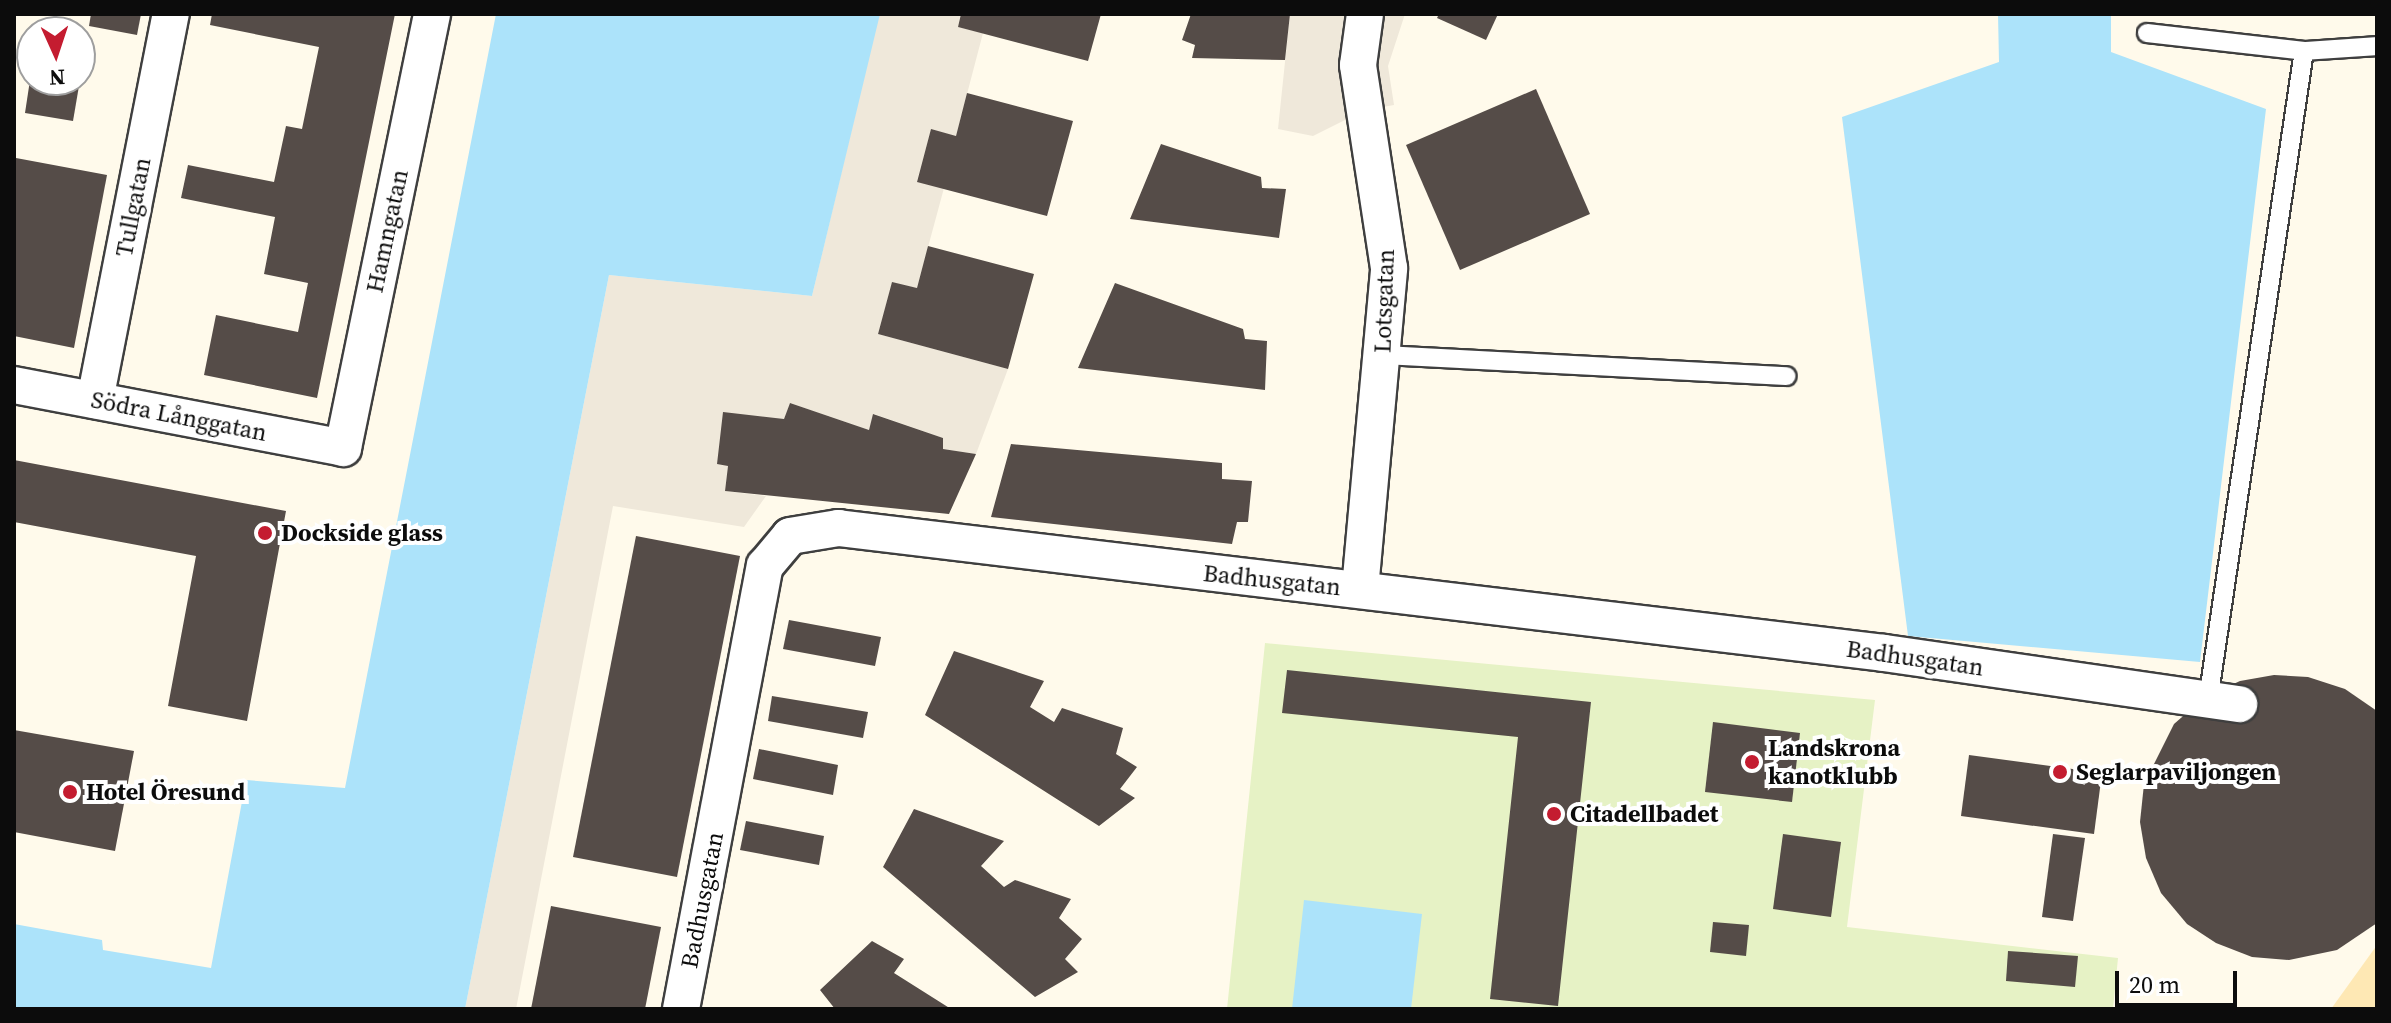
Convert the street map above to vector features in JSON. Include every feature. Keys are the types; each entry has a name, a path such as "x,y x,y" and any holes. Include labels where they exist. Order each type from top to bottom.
{"street":[{"name":"Tullgatan","path":"95,400 171,14"},
{"name":"Hamngatan","path":"343,448 432,14"},
{"name":"Lotsgatan","path":"1360,589 1389,268 1358,65 1365,14"},
{"name":"Södra Långgatan","path":"14,385 343,448"},
{"name":"Badhusgatan","path":"681,1009 765,566 790,536 838,528 1884,653 2224,702"}],"lane":[{"path":"2147,33 2304,51 2377,46"},
{"path":"2224,702 2304,51"},
{"path":"1383,355 1786,376"}],"sand":[{"path":"2377,945 2377,1009 2331,1009"}],"green space":[{"name":"Citadellbadet","path":"1265,643 1875,700 1847,927 2118,958 2113,1009 1227,1009"}],"shaded area":[{"path":"879,14 961,14 958,27 983,33 956,136 931,130 917,181 944,188 917,288 892,283 878,334 1008,369 976,454 943,449 943,438 874,414 869,430 790,403 784,419 728,466 725,491 766,496 744,527 613,506 516,1009 465,1009 609,275 812,296"},
{"path":"1290,14 1405,14 1388,66 1394,105 1365,110 1313,136 1278,129"}],"water":[{"path":"496,14 880,14 812,296 609,275 465,1009 14,1009 14,924 102,940 103,950 211,968 246,780 345,788"},
{"path":"1998,14 2111,14 2111,52 2266,109 2200,662 1908,636 1842,117 1999,62"},
{"path":"1304,900 1422,914 1411,1009 1292,1009"}],"building":[{"path":"141,14 137,35 96,27 96,16 91,16"},
{"path":"212,14 395,14 317,398 204,375 216,315 298,332 308,283 264,274 275,217 181,198 188,165 274,182 286,126 302,129 319,47 210,25"},
{"path":"961,14 1101,14 1088,61 958,27"},
{"path":"1191,14 1290,14 1285,60 1192,58 1195,45 1182,40"},
{"path":"1439,14 1498,14 1486,40 1437,18"},
{"path":"1536,89 1590,214 1460,270 1406,145"},
{"path":"967,93 1073,121 1047,216 917,182 931,129 956,136"},
{"path":"28,96 77,96 73,121 25,113"},
{"path":"1161,144 1261,177 1262,188 1286,189 1279,238 1130,219"},
{"path":"16,158 107,175 74,348 14,336"},
{"path":"928,246 1034,274 1008,369 878,334 892,282 917,288"},
{"path":"1115,283 1243,329 1245,339 1267,341 1265,390 1078,368"},
{"path":"790,403 869,430 873,414 943,438 943,449 976,454 949,514 725,491 728,466 717,464 723,412 784,419"},
{"path":"1011,444 1222,463 1222,479 1252,481 1248,522 1237,522 1232,544 991,517"},
{"path":"14,460 286,511 247,721 168,706 196,556 14,522"},
{"path":"636,536 740,556 677,877 573,857"},
{"path":"789,620 881,637 875,666 783,649"},
{"path":"954,651 1044,681 1030,707 1054,722 1062,708 1123,728 1116,754 1137,767 1120,789 1135,798 1099,826 925,715"},
{"path":"1287,670 1591,702 1558,1006 1490,999 1518,737 1282,713"},
{"path":"2274,675 2308,677 2345,689 2377,711 2377,923 2337,950 2289,960 2252,957 2216,943 2187,924 2161,893 2146,858 2140,822 2144,784 2174,724 2205,697 2240,681"},
{"path":"772,696 868,712 863,738 768,721"},
{"name":"Landskrona kanotklubb","path":"1713,722 1800,733 1792,802 1705,792"},
{"name":"Hotel Öresund","path":"14,730 134,751 115,851 14,832"},
{"path":"759,749 838,765 833,795 753,779"},
{"path":"1969,755 2102,773 2094,834 1961,816"},
{"path":"914,809 1004,841 981,866 1004,887 1015,880 1071,899 1059,918 1082,939 1065,959 1078,972 1035,997 883,867"},
{"path":"746,821 824,836 819,865 740,850"},
{"path":"1783,834 1841,842 1831,917 1773,909"},
{"path":"2053,834 2085,838 2073,921 2042,917"},
{"path":"551,906 661,927 645,1009 531,1009"},
{"path":"1713,922 1749,925 1746,956 1710,952"},
{"path":"872,941 904,959 894,973 951,1009 835,1009 820,990"},
{"path":"2008,951 2078,956 2075,987 2006,981"}],"place":[{"name":"Dockside glass","path":"265,533"},
{"name":"Landskrona kanotklubb","path":"1752,762"},
{"name":"Seglarpaviljongen","path":"2060,772"},
{"name":"Hotel Öresund","path":"70,792"},
{"name":"Citadellbadet","path":"1554,814"}]}
